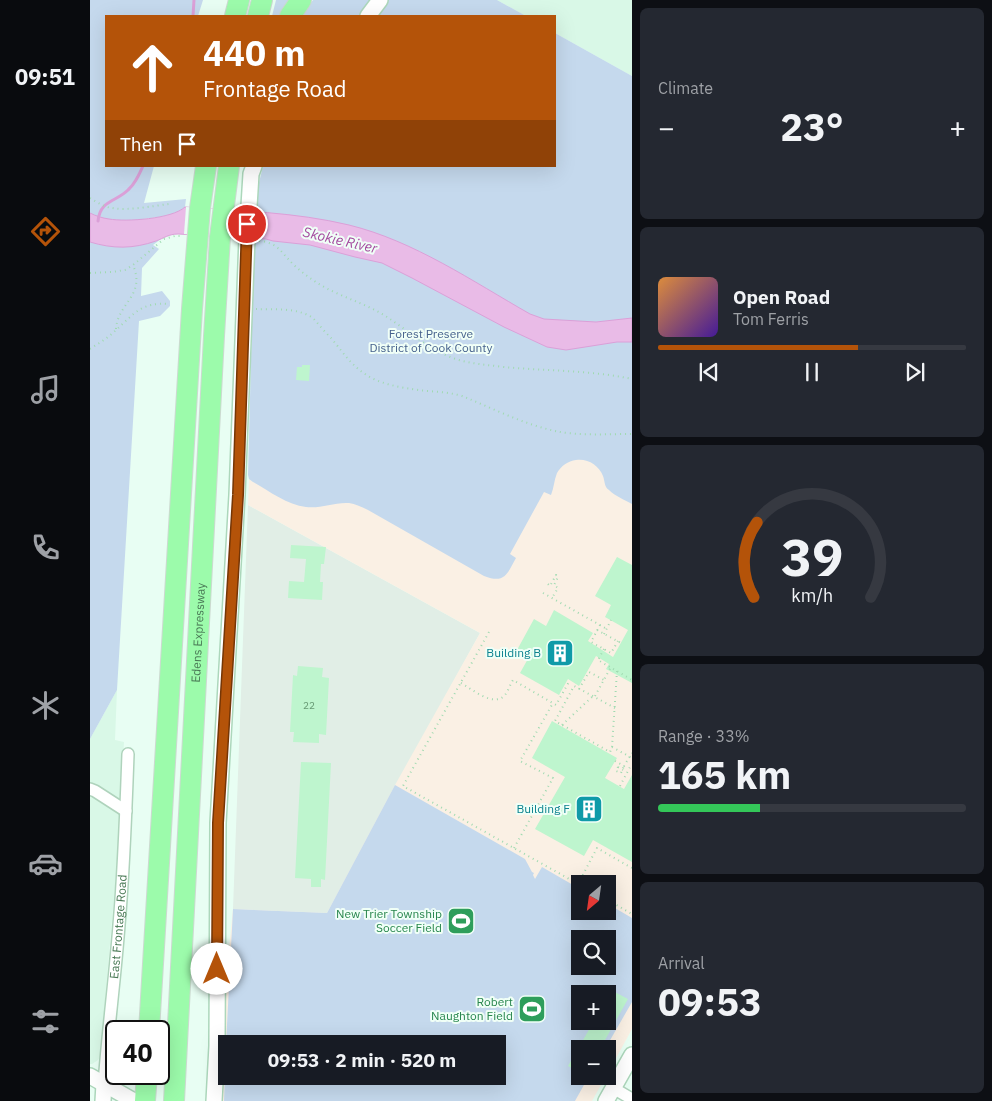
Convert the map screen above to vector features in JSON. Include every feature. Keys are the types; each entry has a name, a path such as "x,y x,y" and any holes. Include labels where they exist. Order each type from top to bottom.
{"highway":[{"path":"222,15 226,0"},
{"path":"235,15 239,0"},
{"path":"258,15 262,0"},
{"path":"291,15 301,0"},
{"name":"Edens Expressway","path":"150,1020 191,329 190,236 200,208 206,167"},
{"name":"Edens Expressway","path":"174,1101 220,237 229,167"},
{"path":"145,1101 146,1085"}],"street":[{"path":"369,15 380,0"},
{"path":"214,1101 217,1046 218,823 238,495 242,343 251,239 248,211 251,174 254,167"},
{"name":"East Frontage Road","path":"103,1101 119,926 128,754"},
{"path":"90,790 96,791 126,811"},
{"path":"632,1055 610,1094 632,1098"},
{"path":"90,1076 134,1101"}],"path":[{"path":"90,198 112,208 127,209 169,204"},
{"path":"90,273 125,270 164,239 175,236 190,236"},
{"path":"251,239 272,243 301,271 324,288 386,316 437,351 457,360 474,364 632,379"},
{"path":"116,331 118,318 136,290 137,273 133,265"},
{"path":"90,349 116,331 137,311 155,304 170,304"},
{"path":"256,309 297,311 313,318 358,369 379,381 413,390 450,392 536,426 556,431 632,434"},
{"path":"548,584 550,586 556,575 558,577 554,585 558,588 552,598"},
{"path":"543,593 607,628"},
{"path":"604,634 611,620"},
{"path":"600,625 591,642 611,653 618,641"},
{"path":"597,630 621,643"},
{"path":"489,632 403,786 571,880"},
{"path":"604,649 598,660 632,680"},
{"path":"562,725 594,697 611,668"},
{"path":"615,708 574,686 555,721 610,752 612,747 615,708 617,671"},
{"path":"580,689 589,672 604,680"},
{"path":"461,683 486,698 498,700 505,695 513,680 556,705 570,680"},
{"path":"514,848 553,778 520,761 553,703"},
{"path":"612,747 631,757"},
{"path":"628,773 618,767 616,771 621,773 624,766 631,757 632,753"},
{"path":"615,761 624,766"},
{"path":"620,786 630,767 632,768"},
{"path":"584,875 597,848 632,868"},
{"path":"616,905 632,914"}],"shaded area":[{"path":"497,0 632,0 632,76 556,34 556,15 524,15"},
{"path":"568,447 632,484 632,1029 616,1058 616,1040 571,1040 571,1085 601,1085 592,1101 220,1101 221,1085 506,1085 506,1035 223,1035 226,978 233,909 327,913 395,785 480,633 248,505 249,479 253,482"},
{"path":"248,505 480,633 327,913 233,909"},
{"path":"117,690 115,740 124,742 116,875 100,1057 90,1064 90,739"}],"green space":[{"path":"90,0 203,0 198,15 105,15 105,167 154,167 144,203 186,199 185,207 176,213 143,219 154,242 161,239 153,245 159,249 142,268 141,296 162,291 170,301 170,306 160,316 139,321 117,690 90,739"},
{"path":"276,0 292,0 282,15 272,15"},
{"path":"313,0 373,0 361,15 302,15"},
{"path":"388,0 497,0 524,15 378,15"},
{"name":"Forest Preserve District of Cook County","path":"556,34 632,76 632,504 607,489 601,472 592,463 580,460 568,463 557,473 551,495 544,492 510,554 516,558 510,569 504,576 497,579 484,576 361,507 349,503 317,507 299,506 278,497 249,479 257,191 263,167 556,167"},
{"path":"395,785 525,859 534,873 535,879 542,867 571,884 571,920 616,920 616,909 632,918 632,1002 616,1030 616,985 571,985 571,1030 616,1030 610,1040 571,1040 571,1085 584,1085 575,1101 224,1101 225,1085 506,1085 506,1035 226,1035 233,909 327,913"}],"water":[{"name":"Skokie River","path":"185,207 308,217 373,232 420,251 530,314 544,319 596,322 632,318 632,342 617,342 566,350 547,347 504,327 382,263 310,245 266,239 178,234 169,235 148,244 131,247 115,247 90,242 90,213 109,219 137,220 160,217"}],"pier":[{"path":"186,207 237,210 235,238 184,234"}],"building":[{"path":"302,365 310,365 309,381 296,380 297,367 302,367"},
{"path":"291,545 326,547 324,564 321,564 322,600 288,598 289,581 304,582 306,559 290,558"},
{"name":"Building B","path":"617,557 632,565 632,683 606,669 609,664 596,656 579,686 568,679 559,695 520,673 529,657 517,650 534,619 546,626 554,610 593,633 588,641 613,657 628,630 605,617 611,605 595,596"},
{"path":"298,666 323,668 322,677 329,678 326,735 319,734 319,743 293,742 294,732 290,732 293,675 297,676"},
{"name":"Building F","path":"552,721 617,758 605,778 624,789 632,775 632,862 593,840 584,856 535,829 565,777 532,758"},
{"path":"301,762 331,763 325,880 321,879 321,887 311,887 311,879 295,878"},
{"path":"616,993 628,999 616,1020"},
{"path":"589,1030 611,1030 605,1040 583,1040"}],"waterway":[{"path":"193,15 194,0"},
{"path":"98,221 99,214 105,205 130,188 143,167"}],"place":[{"name":"Building B","path":"560,653"},
{"name":"Building F","path":"589,809"},
{"name":"New Trier Township Soccer Field","path":"461,921"},
{"name":"Robert Naughton Field","path":"532,1009"}],"route":[{"path":"217,969 218,823 238,495 247,224"}]}
